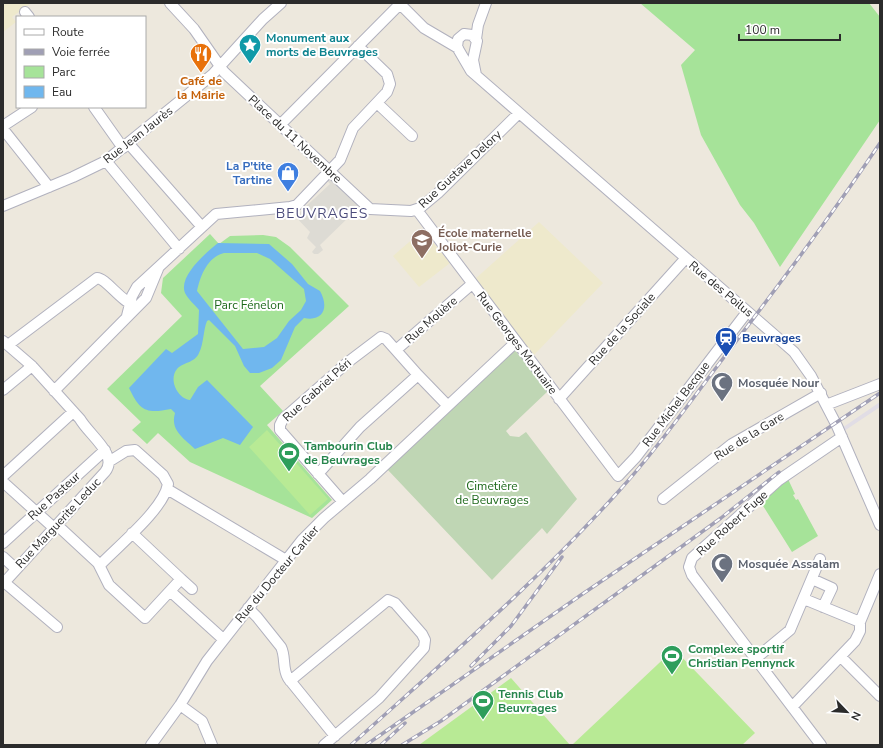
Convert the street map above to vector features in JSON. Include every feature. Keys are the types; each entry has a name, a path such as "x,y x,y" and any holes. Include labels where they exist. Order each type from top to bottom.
{"street":[{"name":"Place du 11 Novembre","path":"170,3 194,29 220,68 370,209"},
{"name":"Rue Jean Jaurès","path":"3,206 106,161 220,68 263,19 281,3"},
{"path":"280,125 400,3 422,26 458,49 468,54 475,50"},
{"path":"458,49 457,40 472,22 482,3"},
{"path":"476,75 474,63 477,45 476,39 478,25 486,3"},
{"path":"431,32 471,34 476,39"},
{"path":"54,391 127,316 134,306 137,287 216,214 222,212 295,206 331,171 342,158 353,128 388,90 389,78 358,46"},
{"name":"Rue des Poilus","path":"458,49 468,67 476,75 685,259 794,352 811,376 842,437 880,525"},
{"path":"376,103 412,136"},
{"path":"31,108 3,128 49,187"},
{"path":"95,108 126,146 202,227"},
{"name":"Rue Gustave Delory","path":"370,209 417,210 434,197 519,113"},
{"path":"106,161 179,248"},
{"name":"Rue Georges Mortuaire","path":"417,210 618,476"},
{"name":"Rue de la Sociale","path":"559,399 685,259"},
{"path":"100,565 153,513 167,490 168,482 165,477 135,450 126,451 110,461 109,455 73,412 32,366 6,343 97,278 104,280 115,293 134,306"},
{"name":"Rue Molière","path":"448,406 396,350 472,284"},
{"name":"Rue Michel Becque","path":"618,476 636,457 747,312"},
{"name":"Rue Gabriel Péri","path":"343,502 280,430 282,420 377,338 384,338 396,350"},
{"name":"Rue du Docteur Carlier","path":"151,745 180,705 205,664 286,560 310,532 343,502 367,483 516,342"},
{"path":"3,390 32,366"},
{"path":"318,474 360,428 418,375"},
{"path":"826,405 880,384"},
{"name":"Rue de la Gare","path":"663,499 732,444 820,393"},
{"path":"3,476 73,412"},
{"name":"Rue Robert Fuge","path":"821,745 689,570 692,558 744,510 779,480 842,437"},
{"name":"Rue Pasteur","path":"3,543 105,450"},
{"name":"Rue Marguerite Leduc","path":"4,583 105,472 110,461"},
{"path":"3,482 36,512 55,526 100,565 104,575 112,587 145,618 181,579"},
{"path":"167,490 286,560"},
{"path":"132,533 192,589"},
{"path":"3,557 16,570"},
{"path":"755,659 789,632 820,559"},
{"path":"792,707 855,641 860,631 860,622 876,593 880,574"},
{"path":"812,580 832,588 823,607"},
{"path":"4,583 57,627"},
{"path":"170,591 224,639"},
{"path":"804,599 860,622"},
{"path":"290,681 386,601 395,603 422,634 425,643 422,652 380,698 324,745"},
{"path":"248,608 281,647 283,652 284,671 290,681 335,736"},
{"path":"841,657 880,696"},
{"path":"180,705 202,720 212,745"}],"shaded area":[{"path":"3,3 31,3 12,17 16,22 3,32"},
{"path":"331,178 360,206 362,212 357,217 353,213 320,245 323,250 318,254 314,254 312,252 316,247 307,238 310,232 293,214 296,209 300,212 330,184 327,180"},
{"path":"539,222 603,283 534,355 475,279"},
{"name":"École maternelle Joliot-Curie","path":"416,231 421,231 431,240 450,263 419,287 393,256 416,236"},
{"path":"880,402 880,407 844,431 842,428"}],"green space":[{"path":"640,3 869,3 880,17 880,120 780,267 754,223 740,205 701,135 681,65 695,50"},
{"name":"Parc Fénelon","path":"210,234 219,244 230,236 263,235 276,237 290,247 349,306 260,386 283,411 267,425 332,500 312,518 190,462 158,433 147,444 132,430 141,422 107,389 182,316 161,293 163,278"},
{"name":"Cimetière de Beuvrages","path":"515,350 548,391 506,431 510,436 519,437 526,432 577,499 547,534 542,528 492,580 387,469"},
{"name":"Tambourin Club de Beuvrages","path":"267,430 328,499 310,515 249,447"},
{"path":"788,479 795,494 793,495 796,500 798,499 818,536 792,552 760,501"},
{"name":"Complexe sportif Christian Pennynck","path":"674,649 755,733 742,745 572,745"},
{"path":"511,678 570,745 419,745"}],"water":[{"path":"218,243 269,244 292,264 308,284 320,291 323,297 324,308 323,312 316,318 304,318 295,327 281,360 272,368 259,373 250,373 244,366 235,346 209,320 207,321 201,349 197,356 192,361 177,369 174,373 174,383 178,393 190,400 198,387 207,380 253,427 240,445 223,438 195,449 176,429 174,424 175,413 171,409 150,411 145,409 137,402 129,388 166,349 172,353 198,334 199,310 186,295 184,286 189,272 201,258","holes":["224,253 257,253 270,259 304,289 306,301 301,310 289,321 277,338 264,347 243,349 197,291 205,268 218,255"]}],"railway":[{"path":"351,745 454,653 521,590 587,526 633,475 786,275 880,143"},
{"path":"366,745 581,595 880,393"},
{"path":"402,745 441,721 721,518 779,472"},
{"path":"471,666 511,626 562,557"},
{"path":"381,745 405,723"}],"place":[{"name":"Monument aux morts de Beuvrages","path":"250,64"},
{"name":"Café de la Mairie","path":"201,74"},
{"name":"La P'tite Tartine","path":"288,192"},
{"name":"École maternelle Joliot-Curie","path":"422,260"},
{"name":"Beuvrages","path":"726,358"},
{"name":"Mosquée Nour","path":"722,402"},
{"name":"Tambourin Club de Beuvrages","path":"289,472"},
{"name":"Mosquée Assalam","path":"722,584"},
{"name":"Complexe sportif Christian Pennynck","path":"672,676"},
{"name":"Tennis Club Beuvrages","path":"483,720"}],"district":[{"name":"BEUVRAGES","path":"322,213"}]}
